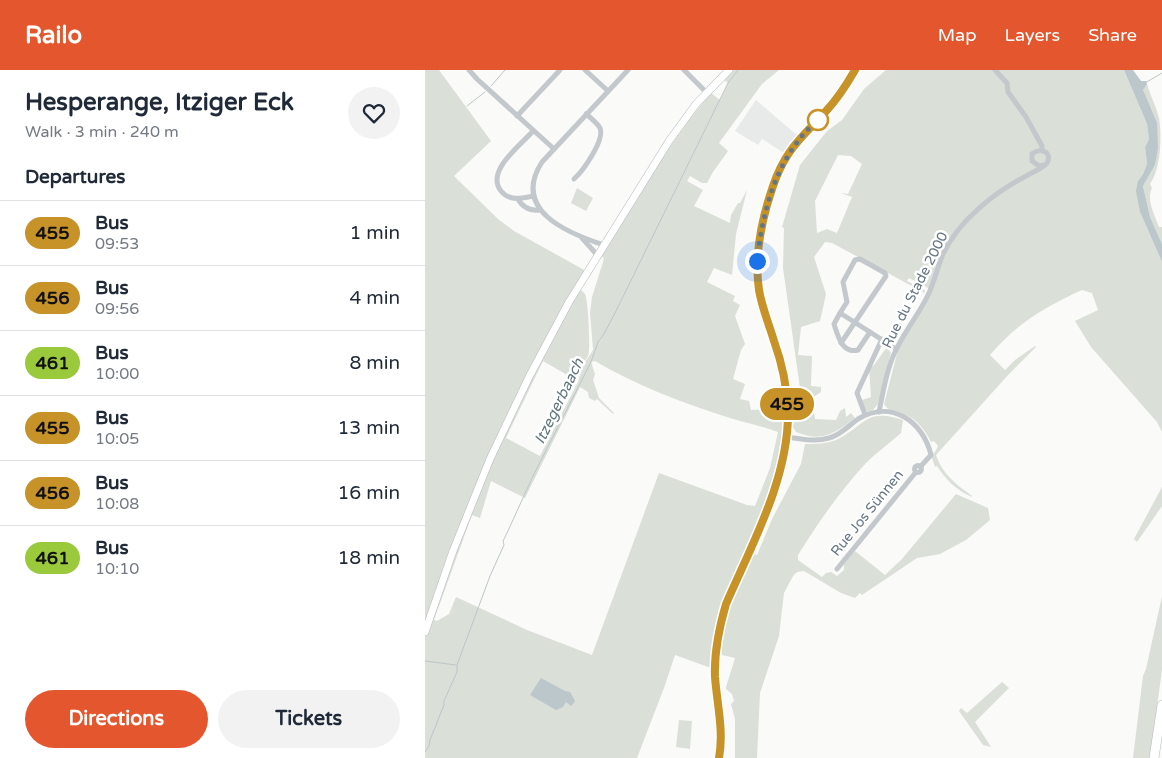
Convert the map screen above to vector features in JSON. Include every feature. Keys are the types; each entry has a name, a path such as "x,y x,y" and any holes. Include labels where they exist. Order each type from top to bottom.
{"highway":[{"path":"1154,758 1162,705"}],"main road":[{"path":"425,632 453,551 489,460 533,368 569,302 669,141 706,92 729,70"},
{"path":"719,758 721,726 715,668 721,622 726,604 779,478 787,438 788,410 781,361 763,308 759,290 757,261 759,242 772,188 786,157 795,143 837,98 855,70"}],"street":[{"path":"469,70 553,149"},
{"path":"517,116 560,70"},
{"path":"585,70 608,91"},
{"path":"604,245 582,238 552,221 540,210 533,196 533,184 536,172 542,162 628,70"},
{"path":"684,70 706,92"},
{"path":"995,70 1007,83 1008,92 1026,117 1042,146 1042,150 1048,158 1044,165 1039,166 1032,161"},
{"path":"575,179 601,139 599,127 587,114"},
{"path":"533,132 499,168 496,179 505,195 511,198 518,199 533,196"},
{"name":"Rue du Stade 2000","path":"1023,178 1029,170 1033,154 1037,150 1042,150"},
{"name":"Rue du Stade 2000","path":"879,412 896,349 927,296 944,252 959,229 975,211 1044,165"},
{"path":"518,199 526,208 534,211 540,210"},
{"path":"582,238 598,256"},
{"path":"841,343 886,276 885,273 860,259 855,260 843,282 847,302 834,324 841,343 847,349 856,351 869,332"},
{"path":"840,313 896,349"},
{"path":"864,412 857,393 882,339"},
{"path":"787,438 828,439 836,436 859,419 879,412"},
{"name":"Rue Jos Sünnen","path":"837,569 916,472 915,467 920,467 924,460 931,455 924,435 910,420 890,412 879,412"}],"shaded area":[{"path":"425,70 439,70 491,141 454,176 498,219 514,231 586,271 576,287 585,294 586,298 589,335 588,356 569,376 543,361 506,438 540,456 578,382 582,367 593,350 590,313 592,297 604,259 602,256 640,193 695,112 711,93 720,100 728,83 724,80 734,70 779,70 762,84 719,143 728,151 707,183 702,183 690,176 687,181 703,190 694,206 730,223 731,215 747,190 736,234 732,275 714,268 707,282 735,296 733,301 740,305 735,316 745,344 741,350 733,379 745,384 740,399 749,401 751,410 780,409 784,413 781,444 775,471 755,526 759,527 766,517 769,518 754,554 757,555 772,519 801,464 805,444 836,440 873,417 881,416 903,420 901,433 866,463 847,485 798,555 798,560 822,577 826,573 831,572 837,576 844,570 844,564 855,551 885,575 902,559 956,494 988,508 990,520 966,540 940,554 917,558 855,598 841,593 804,571 797,572 793,576 784,593 779,636 760,693 757,758 735,758 735,719 731,704 734,701 732,694 726,687 735,658 722,655 720,651 716,653 711,668 675,655 637,758 425,758","holes":["595,361 678,400 778,432 770,468 755,506 747,505 659,473 592,655 527,630 456,597 449,614 437,621 434,620 472,515 480,518 491,481 525,498 580,387 588,392 589,398 595,401 597,399 614,413 599,398 593,380 595,374 591,362"]},
{"path":"886,70 1124,70 1147,124 1149,139 1145,147 1147,164 1138,181 1140,212 1162,262 1162,432 1157,422 1091,347 1075,321 1098,310 1092,293 1082,290 1032,317 990,355 1005,370 1015,360 1036,347 936,455 946,473 972,497 966,494 952,484 937,466 935,467 931,455 938,446 934,441 931,442 920,425 909,416 890,410 884,404 898,350 930,289 909,278 907,281 925,290 924,294 832,243 825,242 814,257 826,294 820,321 801,327 798,355 812,356 811,386 821,387 821,392 812,398 815,419 836,420 840,411 845,408 846,417 851,413 855,418 828,435 813,437 796,432 793,427 796,413 792,399 800,388 783,268 784,228 782,227 800,165 827,131 842,120 864,89","holes":["838,155 851,156 862,164 848,194 841,193 852,197 837,233 827,229 817,233 815,201"]},
{"path":"1124,70 1133,70 1141,81 1146,81 1147,84 1143,90 1157,123 1158,148 1155,165 1143,186 1150,217 1162,244 1162,262 1140,212 1136,191 1138,181 1147,164 1145,147 1149,139 1147,124"},
{"path":"1147,84 1160,125 1160,152 1154,178 1150,184 1152,188 1150,197 1159,227 1162,227 1162,244 1150,217 1143,186 1155,165 1143,90"},
{"path":"756,100 798,136 784,153 762,139 758,145 735,131"},
{"path":"577,188 593,198 586,211 571,203"},
{"path":"887,347 891,353 878,404 873,410 867,412 862,400 871,397 869,368 874,365"},
{"path":"1162,487 1162,506 1137,542 1134,539"},
{"path":"1162,596 1162,670 1150,758 1133,758 1143,676"},
{"path":"541,678 570,692 575,701 571,706 566,702 563,707 556,710 530,695"},
{"path":"1002,682 1009,688 975,722 991,747 983,745 959,711 961,708 967,713"},
{"path":"679,720 692,721 690,749 676,747"}],"waterway":[{"path":"491,86 505,70"},
{"name":"Itzegerbaach","path":"425,752 457,672 457,665 490,576 504,545 503,541 533,476 591,362 598,342 616,311 728,83 738,70"},
{"path":"1145,83 1162,73"},
{"path":"467,106 485,92"},
{"path":"425,661 456,665"}],"bus line":[{"name":"455","path":"719,758 721,726 715,668 721,622 726,604 779,478 787,438 787,394 781,361 763,308 759,290 757,261 759,242 772,188 786,157 795,143 828,110 851,79 855,70"}],"route":[{"path":"757,261 759,242 772,188 779,171 795,143 818,120"}]}
